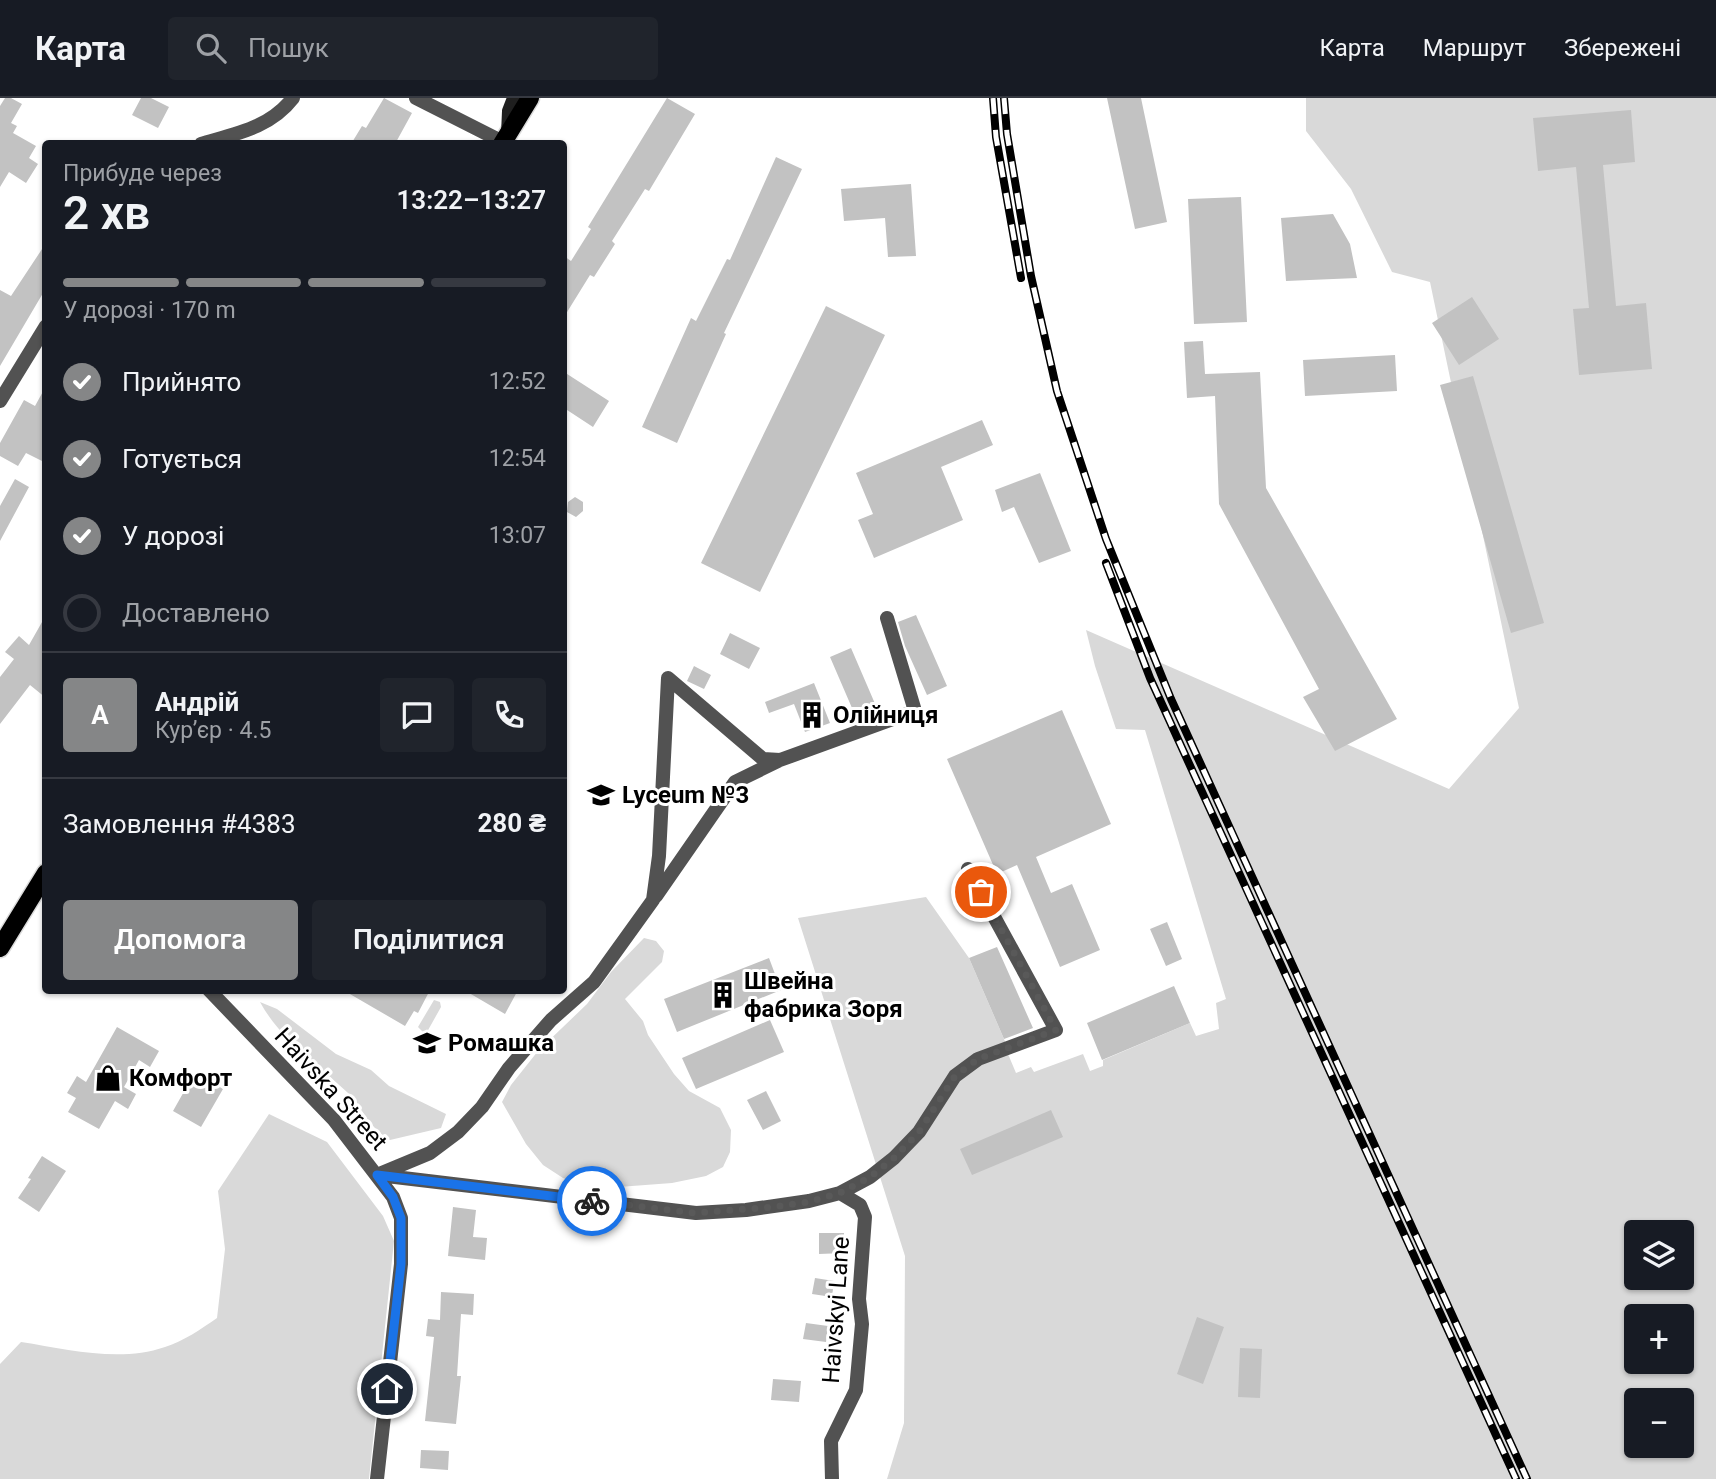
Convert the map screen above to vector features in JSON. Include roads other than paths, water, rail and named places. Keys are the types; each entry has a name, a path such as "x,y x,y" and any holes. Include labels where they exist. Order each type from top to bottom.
{"main road":[{"path":"504,140 514,98"},
{"path":"504,140 530,98"},
{"path":"0,948 42,880"}],"street":[{"path":"214,140 260,126 277,115 293,98"},
{"path":"416,98 504,140"},
{"path":"0,401 42,333"},
{"path":"377,1175 430,1153 458,1132 482,1107 509,1068 551,1020 594,982 735,782 780,760 915,711 887,618"},
{"path":"653,900 660,856 668,678 763,759 780,760"},
{"path":"377,1175 695,1213 773,1207 809,1202 840,1193 870,1177 894,1158 919,1132 955,1076 978,1059 1056,1030 968,869"},
{"name":"Haivska Street","path":"213,994 334,1120 393,1197 401,1218 401,1264 377,1479"},
{"name":"Haivskyi Lane","path":"832,1479 831,1441 856,1390 862,1324 859,1298 865,1217 860,1205 840,1193"}],"railway":[{"path":"993,98 996,137 1021,278"},
{"path":"1004,98 1007,134 1031,276 1057,391 1106,539 1171,699 1527,1479"},
{"path":"1106,563 1150,678 1516,1479"}],"place":[{"name":"Олійниця","path":"812,715"},
{"name":"Lyceum №3","path":"601,795"},
{"name":"Швейна фабрика Зоря","path":"723,995"},
{"name":"Ромашка","path":"427,1043"},
{"name":"Комфорт","path":"108,1078"}]}
